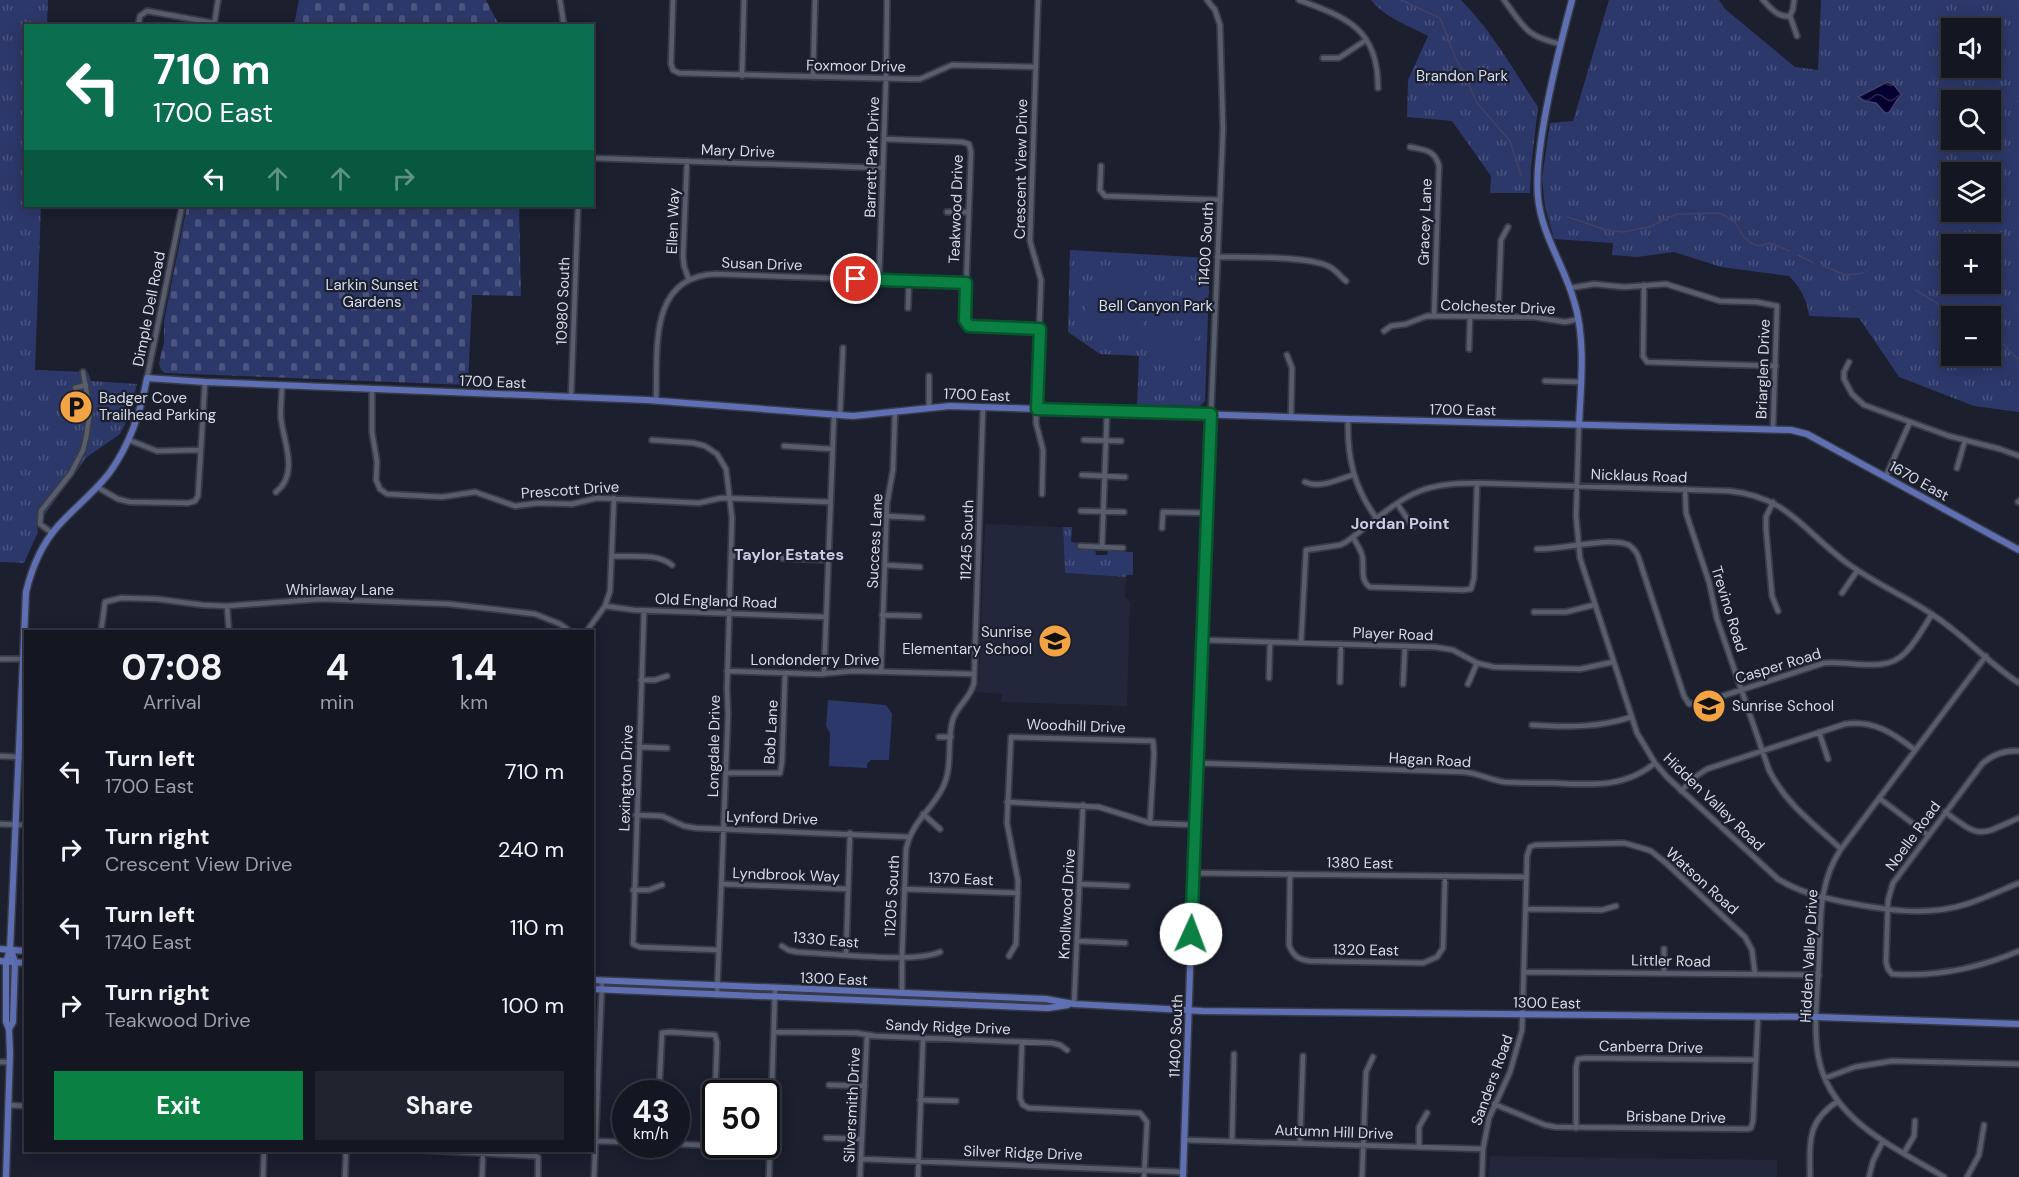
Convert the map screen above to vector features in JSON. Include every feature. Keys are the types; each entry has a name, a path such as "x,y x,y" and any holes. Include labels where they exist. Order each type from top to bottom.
{"main road":[{"path":"1572,0 1547,104 1538,167 1538,188 1539,209 1546,234 1570,288 1579,319 1580,424"},
{"name":"1700 East","path":"147,378 656,400 837,415 867,416 929,406 983,407 1348,419 1773,428 1807,434"},
{"name":"Dimple Dell Road","path":"24,630 25,604 35,562 52,533 97,487 120,456 129,440 147,378"},
{"name":"11400 South","path":"1183,1175 1211,414"},
{"name":"1670 East","path":"1807,434 2019,550"},
{"name":"Dimple Dell Road","path":"10,950 24,632"},
{"path":"0,949 24,951"},
{"path":"6,1177 10,1062 3,961 10,950"},
{"path":"9,1029 13,1022 15,962 10,950"},
{"path":"3,961 24,963"},
{"name":"1300 East","path":"594,980 1046,999 1074,1004 1189,1010 1817,1017 2019,1024"},
{"name":"1300 East","path":"594,989 1048,1008 1074,1004"}],"street":[{"path":"138,24 140,16 147,11 214,24 218,0"},
{"path":"560,0 564,24"},
{"name":"Foxmoor Drive","path":"673,0 671,55 673,70 687,74 920,79 944,67 961,64 1036,67"},
{"path":"742,75 744,0"},
{"path":"813,77 815,0"},
{"name":"Barrett Park Drive","path":"879,280 887,0"},
{"name":"Crescent View Drive","path":"1038,0 1030,241 1041,280 1036,423 1043,450 1042,494"},
{"name":"11400 South","path":"1206,0 1215,10 1221,33 1223,129 1211,414"},
{"path":"1299,0 1340,16 1357,29 1366,40 1377,61 1378,88"},
{"path":"1504,0 1531,35 1561,44"},
{"path":"1763,0 1778,14 1790,16"},
{"path":"1794,0 1790,16 1797,36"},
{"path":"1323,58 1339,58 1366,40"},
{"name":"Teakwood Drive","path":"884,139 969,144 971,152 965,316 967,324 975,327 1040,329"},
{"name":"Gracey Lane","path":"1410,147 1430,151 1437,158 1439,166 1434,316"},
{"name":"Mary Drive","path":"594,158 883,168"},
{"name":"Ellen Way","path":"687,161 683,256 689,280"},
{"path":"1101,166 1100,190 1105,196 1220,200"},
{"name":"Dimple Dell Road","path":"147,378 182,207"},
{"name":"10980 South","path":"571,397 578,207"},
{"path":"947,212 969,212"},
{"path":"1498,316 1501,240 1508,227"},
{"path":"1216,257 1313,261 1331,266 1336,274 1346,280"},
{"name":"Susan Drive","path":"689,280 702,275 716,274 966,283"},
{"path":"656,400 658,332 662,312 672,295 689,280"},
{"path":"908,308 909,280"},
{"name":"Briarglen Drive","path":"1570,288 1594,284 1624,287 1666,284 1720,301 1757,302 1777,306 1773,428"},
{"path":"1644,285 1643,356 1647,362 1776,366"},
{"name":"Colchester Drive","path":"1384,331 1391,326 1434,316 1534,317 1565,321 1579,319"},
{"path":"1469,349 1470,318"},
{"path":"824,674 832,449 843,348"},
{"path":"1287,355 1292,368 1290,417"},
{"path":"1849,362 1844,372 1844,379 1858,400 1871,408 2019,456"},
{"path":"52,533 40,524 39,515 71,472 83,450 90,411 83,372"},
{"path":"929,376 929,406"},
{"path":"1545,381 1580,382"},
{"path":"97,487 118,499 130,502 188,503 195,501 198,496 205,382"},
{"path":"75,388 86,385"},
{"path":"276,492 286,481 288,468 287,443 281,420 282,385"},
{"name":"Prescott Drive","path":"372,389 371,422 377,462 376,480 380,489 387,494 442,497 476,492 515,506 537,503 565,504 590,498 699,503 731,498 831,502"},
{"name":"11245 South","path":"974,674 983,407"},
{"path":"1102,547 1107,411"},
{"name":"Success Lane","path":"881,672 886,516 893,470 895,412"},
{"path":"1348,419 1348,452 1353,475 1377,519"},
{"path":"1886,476 1910,422"},
{"name":"Hidden Valley Road","path":"1580,424 1577,486 1578,546 1594,605 1631,717 1654,763 1778,879 1800,891 1888,911 1921,912 1975,901 2019,883"},
{"path":"129,440 157,452 200,450"},
{"path":"1084,440 1121,441"},
{"path":"1957,468 1965,440"},
{"name":"Longdale Drive","path":"652,441 694,443 711,450 722,461 726,469 731,498 728,714 717,994"},
{"path":"784,446 832,449"},
{"path":"1082,475 1125,477"},
{"path":"1305,482 1311,485 1320,484 1353,475"},
{"path":"1353,537 1362,556 1364,579 1370,587 1471,589 1474,578 1477,483"},
{"name":"Nicklaus Road","path":"1301,643 1306,550 1340,545 1398,505 1426,489 1477,483 1685,489 1738,492 1773,502 1793,515 1831,551 1857,570 1932,614 2019,683"},
{"name":"Trevino Road","path":"1685,489 1686,513 1709,582 1717,619 1769,770 1781,791 1841,849"},
{"path":"587,630 605,606 611,581 614,498"},
{"path":"1773,502 1766,517 1766,529 1772,596 1778,611"},
{"path":"1398,505 1413,527"},
{"path":"1081,511 1124,512"},
{"path":"1162,528 1164,512 1207,513"},
{"path":"886,516 922,518"},
{"name":"Casper Road","path":"1578,546 1595,543 1625,544 1636,552 1689,705 1824,663 1890,663 1905,654 1932,614"},
{"path":"1080,546 1123,548"},
{"path":"1537,549 1578,546"},
{"path":"612,556 656,558 672,565"},
{"path":"731,556 828,560"},
{"path":"885,566 920,567"},
{"path":"1842,593 1857,570"},
{"name":"Whirlaway Lane","path":"101,630 105,602 121,598 227,606 321,599 448,604 535,614 560,624 568,630"},
{"path":"1534,612 1566,612 1594,605"},
{"path":"227,606 229,630"},
{"name":"Old England Road","path":"605,606 644,611 826,617"},
{"name":"Lexington Drive","path":"644,611 633,890 633,945 720,950"},
{"path":"882,615 919,616"},
{"name":"Player Road","path":"1203,640 1444,648 1462,654 1477,663 1494,667 1567,670 1592,668 1613,662"},
{"path":"1269,678 1270,642"},
{"path":"1340,682 1341,644"},
{"path":"1403,684 1405,646"},
{"name":"Hidden Valley Drive","path":"1944,1177 1853,1120 1838,1101 1825,1078 1818,1055 1817,1017 1822,897 1828,872 1841,849 1986,656"},
{"path":"0,658 23,659"},
{"path":"1468,684 1477,663"},
{"name":"Londonderry Drive","path":"727,672 824,674 846,671 974,674"},
{"name":"Bob Lane","path":"726,773 780,773 786,674"},
{"name":"11205 South","path":"902,993 905,861 909,837 947,779 954,717 970,694 974,674"},
{"path":"641,680 655,680 667,676"},
{"path":"1532,725 1585,727 1631,717"},
{"path":"1681,790 1707,769 1845,724 1870,724 1892,733 1915,750"},
{"path":"1819,732 1828,759"},
{"name":"Woodhill Drive","path":"1008,956 1016,944 1018,892 1017,873 1007,823 1011,736 1153,741 1150,823"},
{"path":"939,737 951,737"},
{"path":"639,747 667,748"},
{"name":"Noelle Road","path":"2019,751 2003,752 1988,759 1977,770 1893,883 1888,911 1886,962 1892,974 1954,971 1989,963 2019,951"},
{"path":"0,756 20,757"},
{"name":"Hagan Road","path":"1197,763 1464,772 1503,782 1598,785 1624,780 1642,772 1654,763"},
{"path":"1879,798 1928,835"},
{"path":"1007,802 1083,805 1106,808 1150,823 1195,825"},
{"name":"Knollwood Drive","path":"1074,1004 1083,805"},
{"path":"1946,812 1968,829 1983,833 2019,818"},
{"path":"923,814 940,829"},
{"name":"Lynford Drive","path":"636,815 662,816 690,827 909,837"},
{"path":"0,824 24,825"},
{"path":"846,955 850,833"},
{"name":"Watson Road","path":"1530,847 1624,843 1651,851 1745,937 1754,958 1755,974"},
{"name":"Sanders Road","path":"1482,1177 1487,1126 1494,1104 1515,1059 1522,1030 1527,853 1530,847"},
{"name":"1380 East","path":"1193,873 1526,877"},
{"name":"1320 East","path":"1290,874 1289,941 1292,952 1299,959 1424,963 1440,954 1444,941 1445,876"},
{"path":"1081,884 1127,886"},
{"path":"633,890 648,890 662,885"},
{"name":"Lyndbrook Way","path":"722,885 848,889"},
{"name":"1370 East","path":"904,889 1018,892"},
{"path":"1526,909 1602,910 1616,906"},
{"path":"1077,941 1125,943"},
{"name":"1330 East","path":"782,946 797,952 846,955 924,957 940,952"},
{"path":"1664,949 1664,973"},
{"name":"Littler Road","path":"1524,972 1819,975"},
{"path":"594,1177 602,981"},
{"path":"772,1080 775,988"},
{"name":"Brisbane Drive","path":"1494,1104 1545,1125 1576,1128 1751,1128 1758,1017"},
{"path":"660,1080 662,1033 670,1032 715,1035 717,1044 716,1080"},
{"name":"Sandy Ridge Drive","path":"774,1032 857,1033 1023,1042 1020,1098 1023,1105 1029,1108 1140,1113 1147,1122 1145,1170"},
{"name":"Silversmith Drive","path":"860,1177 867,1035"},
{"path":"918,1177 922,1038"},
{"path":"1023,1042 1052,1043 1067,1050"},
{"path":"1232,1141 1234,1054"},
{"path":"1300,1142 1303,1056"},
{"path":"1362,1177 1366,1072 1373,1058"},
{"name":"Canberra Drive","path":"1576,1128 1578,1059 1756,1060"},
{"path":"1825,1078 1855,1067 1892,1061 2019,1064"},
{"path":"0,1062 10,1062"},
{"path":"829,1085 865,1086"},
{"path":"920,1100 956,1101"},
{"path":"1810,1177 1811,1138 1814,1125 1822,1113 1838,1101"},
{"path":"8,1105 24,1106"},
{"path":"1419,1147 1419,1127 1427,1113"},
{"path":"1904,1153 1914,1136 1915,1121"},
{"path":"1967,1177 1979,1155 1984,1125"},
{"path":"826,1138 862,1139"},
{"path":"596,1140 612,1141"},
{"name":"Autumn Hill Drive","path":"1185,1140 1483,1149"},
{"path":"1869,1177 1873,1161 1884,1141"},
{"path":"263,1177 264,1152"},
{"path":"345,1177 346,1152"},
{"path":"482,1177 483,1152 537,1157 538,1177"},
{"path":"769,1177 770,1158"},
{"name":"Silver Ridge Drive","path":"861,1159 1145,1170 1183,1175"},
{"path":"1144,1177 1145,1170"}],"shaded area":[{"name":"Sunrise Elementary School","path":"985,524 1063,527 1065,573 1126,577 1125,597 1130,602 1127,706 1001,702 1002,694 975,692 979,680"},
{"path":"1490,1156 1777,1160 1777,1177 1489,1177"}],"green space":[{"path":"0,0 48,0 47,24 24,24 24,207 41,207 35,370 88,372 91,381 137,384 127,420 120,434 87,457 37,525 38,532 24,563 0,562"},
{"path":"299,0 486,0 498,24 294,24"},
{"name":"Brandon Park","path":"1371,0 1461,0 1483,25 1538,107 1530,193 1490,193 1491,176 1452,121 1407,117 1408,80 1428,36 1390,16"},
{"path":"1609,0 1719,0 1725,9 1795,67 1818,70 1821,0 2019,0 2019,412 1974,406 1899,377 1859,318 1809,316 1803,294 1789,276 1721,267 1674,252 1637,257 1612,255 1613,243 1554,239 1545,207 1542,178 1550,123 1573,121"},
{"name":"Larkin Sunset Gardens","path":"187,207 519,207 521,296 472,295 468,385 165,373 161,370 159,363 164,342 164,321"},
{"name":"Bell Canyon Park","path":"1070,250 1210,258 1205,401 1200,406 1137,405 1139,356 1100,354 1068,332"},
{"path":"1128,273 1144,275 1142,331 1138,334 1083,332 1085,309 1093,292 1107,280"},
{"path":"1156,324 1197,328 1193,346 1183,358 1160,365 1150,365 1152,328"},
{"path":"1063,527 1072,527 1071,542 1079,543 1078,549 1095,550 1096,555 1107,555 1108,551 1133,552 1133,575 1126,577 1065,573"},
{"path":"828,700 886,705 892,714 889,760 871,760 867,768 829,766 830,733 826,726"}],"water":[{"path":"1887,82 1894,85 1902,95 1888,113 1885,113 1876,103 1864,101 1858,97"}],"waterway":[{"path":"1401,0 1440,18 1455,57 1477,103 1510,141 1521,175"},
{"path":"1568,217 1606,230 1624,232 1649,227 1677,214 1720,213 1735,222 1743,236 1751,243 1759,246 1770,243 1790,251"},
{"path":"1798,255 1814,263"},
{"path":"1822,265 1845,275 1864,273"},
{"path":"1916,290 1941,306"},
{"path":"2001,342 2019,360"}],"place":[{"name":"Badger Cove Trailhead Parking","path":"76,407"},
{"name":"Sunrise Elementary School","path":"1055,641"},
{"name":"Sunrise School","path":"1709,706"}],"district":[{"name":"Jordan Point","path":"1400,523"},
{"name":"Taylor Estates","path":"789,554"}],"route":[{"path":"856,279 966,283 965,320 969,326 1040,329 1037,409 1211,414 1191,934"}]}
